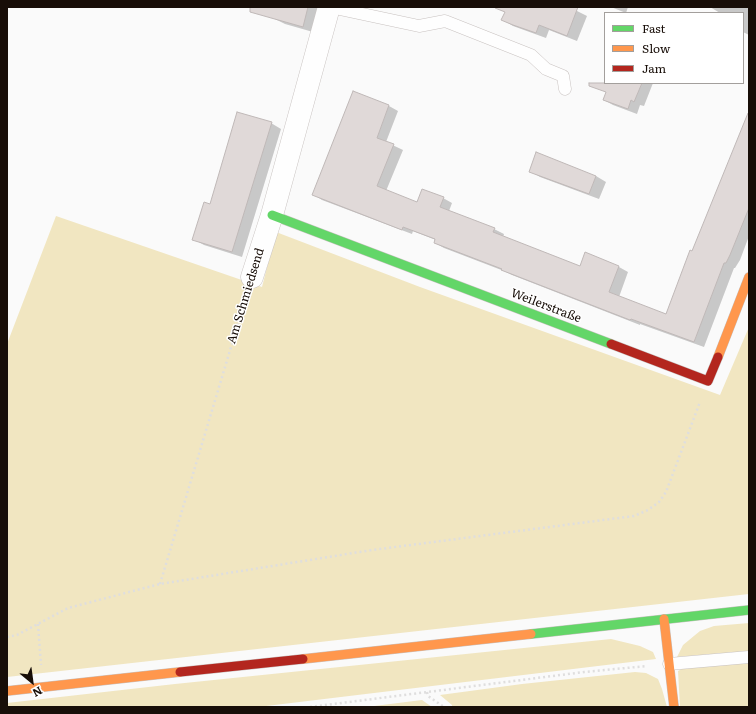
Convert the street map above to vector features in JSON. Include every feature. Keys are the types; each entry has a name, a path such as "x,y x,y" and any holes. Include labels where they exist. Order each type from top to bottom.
{"main road":[{"name":"Weilerstraße","path":"272,215 708,381"},
{"path":"708,381 749,277"},
{"path":"7,691 749,610"},
{"path":"664,619 674,707"}],"street":[{"name":"Am Schmiedsend","path":"252,277 272,215 330,7"}],"lane":[{"path":"330,7 419,26 445,21 531,55 546,69 563,76 565,89"},
{"path":"669,664 749,657"}],"path":[{"name":"Am Schmiedsend","path":"160,584 252,277"},
{"path":"7,637 18,635 68,608 160,584 372,550 634,516 648,510 659,502 666,492 708,381"},
{"path":"38,624 41,665"},
{"path":"310,707 584,672 669,664"},
{"path":"427,692 428,696 444,707"}],"shaded area":[{"path":"56,216 262,287 276,232 420,287 720,395 749,327 749,594 7,677 7,344"},
{"path":"749,623 749,651 677,657 683,645 700,631 714,626"},
{"path":"611,639 640,646 653,652 656,659 258,707 7,707 7,703 175,684"},
{"path":"749,662 749,707 680,707 678,671 685,667"},
{"path":"635,672 646,673 658,679 667,707 452,707 452,705 440,695 522,684"},
{"path":"422,700 432,707 366,707"}],"building":[{"path":"250,7 308,7 303,27 250,12"},
{"path":"495,7 578,7 567,36 539,25 536,33 513,25 501,20 505,12"},
{"path":"589,83 642,84 634,102 631,100 628,109 603,100 606,92 589,86"},
{"path":"353,91 389,105 377,138 394,144 377,186 417,202 422,189 444,197 440,207 495,228 493,232 580,266 585,252 619,266 609,292 666,314 690,250 692,251 749,113 749,208 730,255 726,263 724,263 694,342 631,319 630,320 501,270 502,269 434,243 435,239 403,227 402,230 312,195"},
{"path":"237,112 272,122 232,252 192,240 204,202 210,204"},
{"path":"536,152 596,176 589,194 529,172"}],"traffic: fast":[{"path":"272,215 611,344"},
{"path":"531,634 749,610"}],"traffic: slow":[{"path":"718,357 749,277"},
{"path":"664,619 674,707"},
{"path":"303,659 531,634"},
{"path":"7,691 180,672"}],"traffic: jam":[{"path":"611,344 708,381 718,357"},
{"path":"180,672 303,659"}]}
